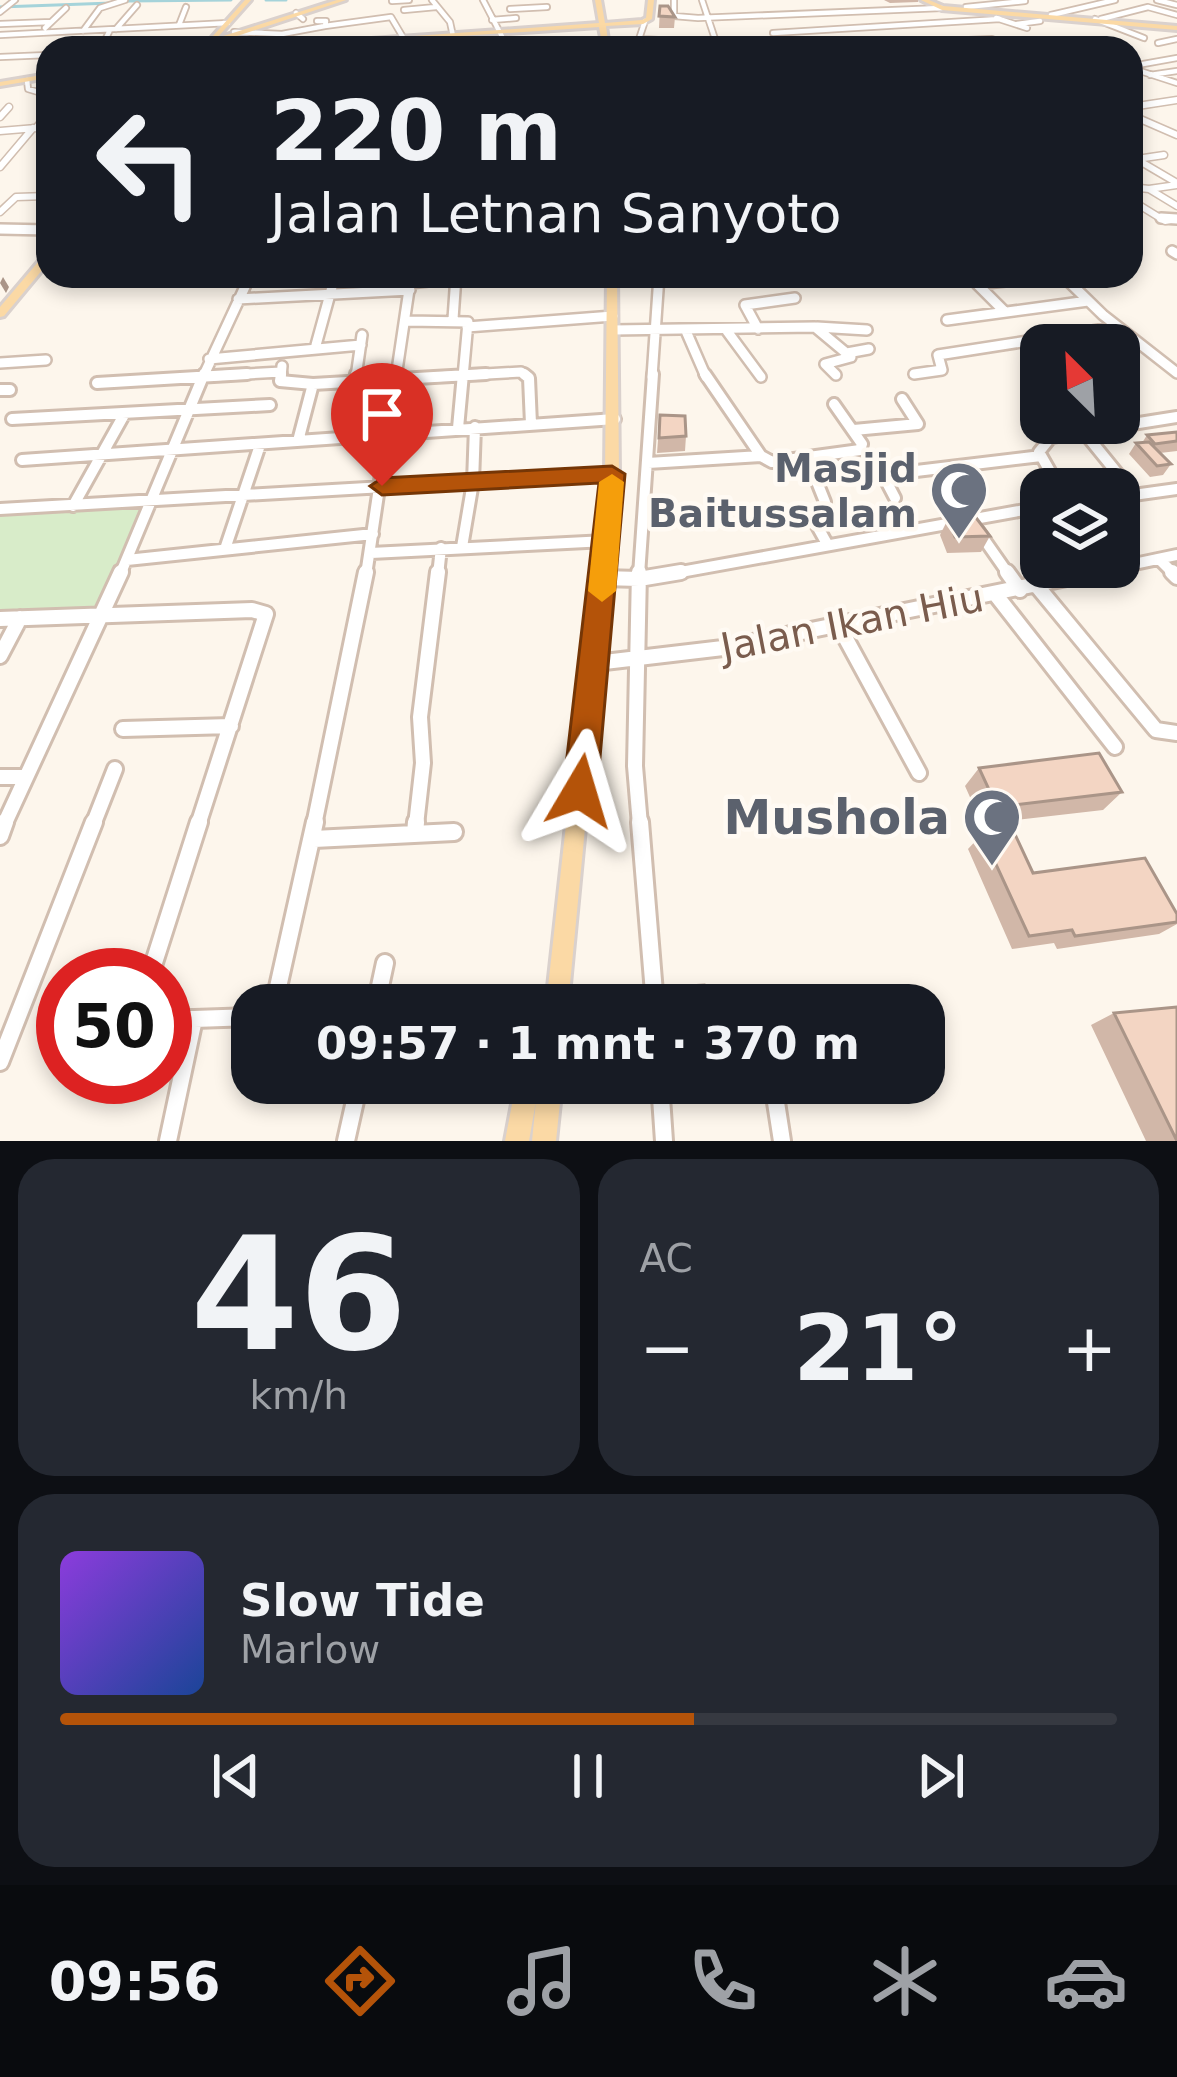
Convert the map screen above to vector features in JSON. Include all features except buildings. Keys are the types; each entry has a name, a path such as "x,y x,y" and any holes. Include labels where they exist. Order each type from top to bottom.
{"main road":[{"path":"216,36 248,0"},
{"path":"226,36 343,0"},
{"path":"598,0 604,36"},
{"path":"452,36 645,21 651,0"},
{"path":"924,0 938,6 1175,23"},
{"path":"226,25 247,28"},
{"path":"0,84 36,78"},
{"path":"0,314 36,271"},
{"path":"558,984 596,663 612,474 613,288"},
{"path":"553,984 559,961"},
{"path":"517,1141 524,1104"},
{"path":"544,1141 548,1104"}],"street":[{"path":"392,2 409,0"},
{"path":"483,0 501,36"},
{"path":"674,0 674,16 710,19 880,13 938,6"},
{"path":"702,0 714,36"},
{"path":"1052,15 1118,0 1148,7 1175,23"},
{"path":"1157,0 1177,5"},
{"path":"83,31 100,8 123,1"},
{"path":"963,7 1024,2"},
{"path":"404,10 434,3 450,22 452,36"},
{"path":"510,9 546,4 557,28"},
{"path":"108,36 136,5"},
{"path":"963,7 1027,28"},
{"path":"1097,19 1148,7"},
{"path":"40,33 67,8"},
{"path":"179,25 186,8"},
{"path":"5,11 51,22"},
{"path":"5,11 36,17"},
{"path":"1123,12 1175,23"},
{"path":"880,13 908,36"},
{"path":"234,32 282,34 391,17 402,36"},
{"path":"493,20 517,18"},
{"path":"678,36 681,18"},
{"path":"761,18 775,36"},
{"path":"773,33 1000,19"},
{"path":"1097,19 1138,36"},
{"path":"317,21 326,21 326,26"},
{"path":"639,36 645,21"},
{"path":"1015,24 1040,21"},
{"path":"1132,34 1175,23"},
{"path":"0,35 226,25"},
{"path":"1158,43 1177,39"},
{"path":"0,56 36,58"},
{"path":"1143,65 1177,58"},
{"path":"1148,76 1177,70"},
{"path":"1143,73 1177,83"},
{"path":"27,80 28,88 36,91"},
{"path":"1143,108 1177,100"},
{"path":"0,117 9,107"},
{"path":"1143,118 1177,141"},
{"path":"1154,125 1177,120"},
{"path":"0,131 35,128"},
{"path":"2,162 35,128"},
{"path":"0,145 22,142"},
{"path":"1143,156 1164,155"},
{"path":"1143,163 1176,185"},
{"path":"1157,172 1177,169"},
{"path":"1143,188 1176,185"},
{"path":"1149,189 1177,206"},
{"path":"0,212 16,197 36,196"},
{"path":"1143,207 1165,221 1177,219"},
{"path":"0,229 36,230"},
{"path":"0,836 22,776 127,560 201,376 243,288"},
{"path":"316,345 333,288"},
{"path":"453,319 455,288"},
{"path":"653,984 635,766 639,579 657,288"},
{"path":"981,288 1003,310"},
{"path":"1076,288 1115,324"},
{"path":"238,298 410,290 371,553 314,839 279,984"},
{"path":"758,329 745,306 795,298"},
{"path":"947,320 1088,301"},
{"path":"407,321 466,320 458,428"},
{"path":"467,327 613,323 654,332 867,330"},
{"path":"815,327 847,353 849,358 825,364 836,375"},
{"path":"686,331 709,384 761,456 772,463 860,451 862,444 854,430 833,404"},
{"path":"727,331 761,377"},
{"path":"355,381 362,340 293,347 286,353 280,381 313,384 526,373 531,424"},
{"path":"914,374 942,370 938,355 1020,342"},
{"path":"1140,344 1177,373"},
{"path":"847,353 869,350"},
{"path":"209,359 286,353"},
{"path":"0,363 46,360"},
{"path":"97,382 281,372"},
{"path":"298,441 313,384"},
{"path":"854,430 918,424 902,399"},
{"path":"13,418 270,405"},
{"path":"74,506 125,413"},
{"path":"1140,423 1177,417"},
{"path":"22,460 614,419"},
{"path":"462,547 473,482 475,427"},
{"path":"1041,444 1048,468"},
{"path":"1094,444 1114,468"},
{"path":"225,549 260,445"},
{"path":"648,464 761,456"},
{"path":"895,498 884,475 1041,456"},
{"path":"0,509 612,474"},
{"path":"814,477 825,502 816,524 826,542"},
{"path":"1140,494 1177,489"},
{"path":"603,578 639,579 1020,511"},
{"path":"969,518 1020,590"},
{"path":"127,560 373,534"},
{"path":"371,553 606,542"},
{"path":"415,834 422,763 420,717 441,548"},
{"name":"Jalan Ikan Hiu","path":"1140,563 1177,554"},
{"path":"1159,559 1177,577"},
{"name":"Jalan Ikan Hiu","path":"596,663 637,662 1028,588"},
{"path":"1038,588 1170,734 1177,751"},
{"path":"996,595 1115,747"},
{"path":"0,619 262,610 265,618 159,948"},
{"path":"0,656 20,618"},
{"path":"838,626 919,772"},
{"path":"123,730 231,725"},
{"path":"0,1062 116,769"},
{"path":"0,777 22,776"},
{"path":"314,839 454,832"},
{"path":"381,984 385,964"},
{"path":"168,1141 194,1019 231,1018"},
{"path":"346,1141 354,1104"},
{"path":"661,1104 664,1141"},
{"path":"776,1104 782,1141"}],"green space":[{"path":"151,503 101,617 0,620 0,510"}],"waterway":[{"path":"128,1 231,0"},
{"path":"266,0 286,0"},
{"path":"0,7 112,3"}],"slow traffic":[{"path":"602,591 612,482"}],"place":[{"name":"Masjid Baitussalam","path":"959,541"},
{"name":"Mushola","path":"992,868"}],"route":[{"path":"382,486 612,474 580,791"}]}
